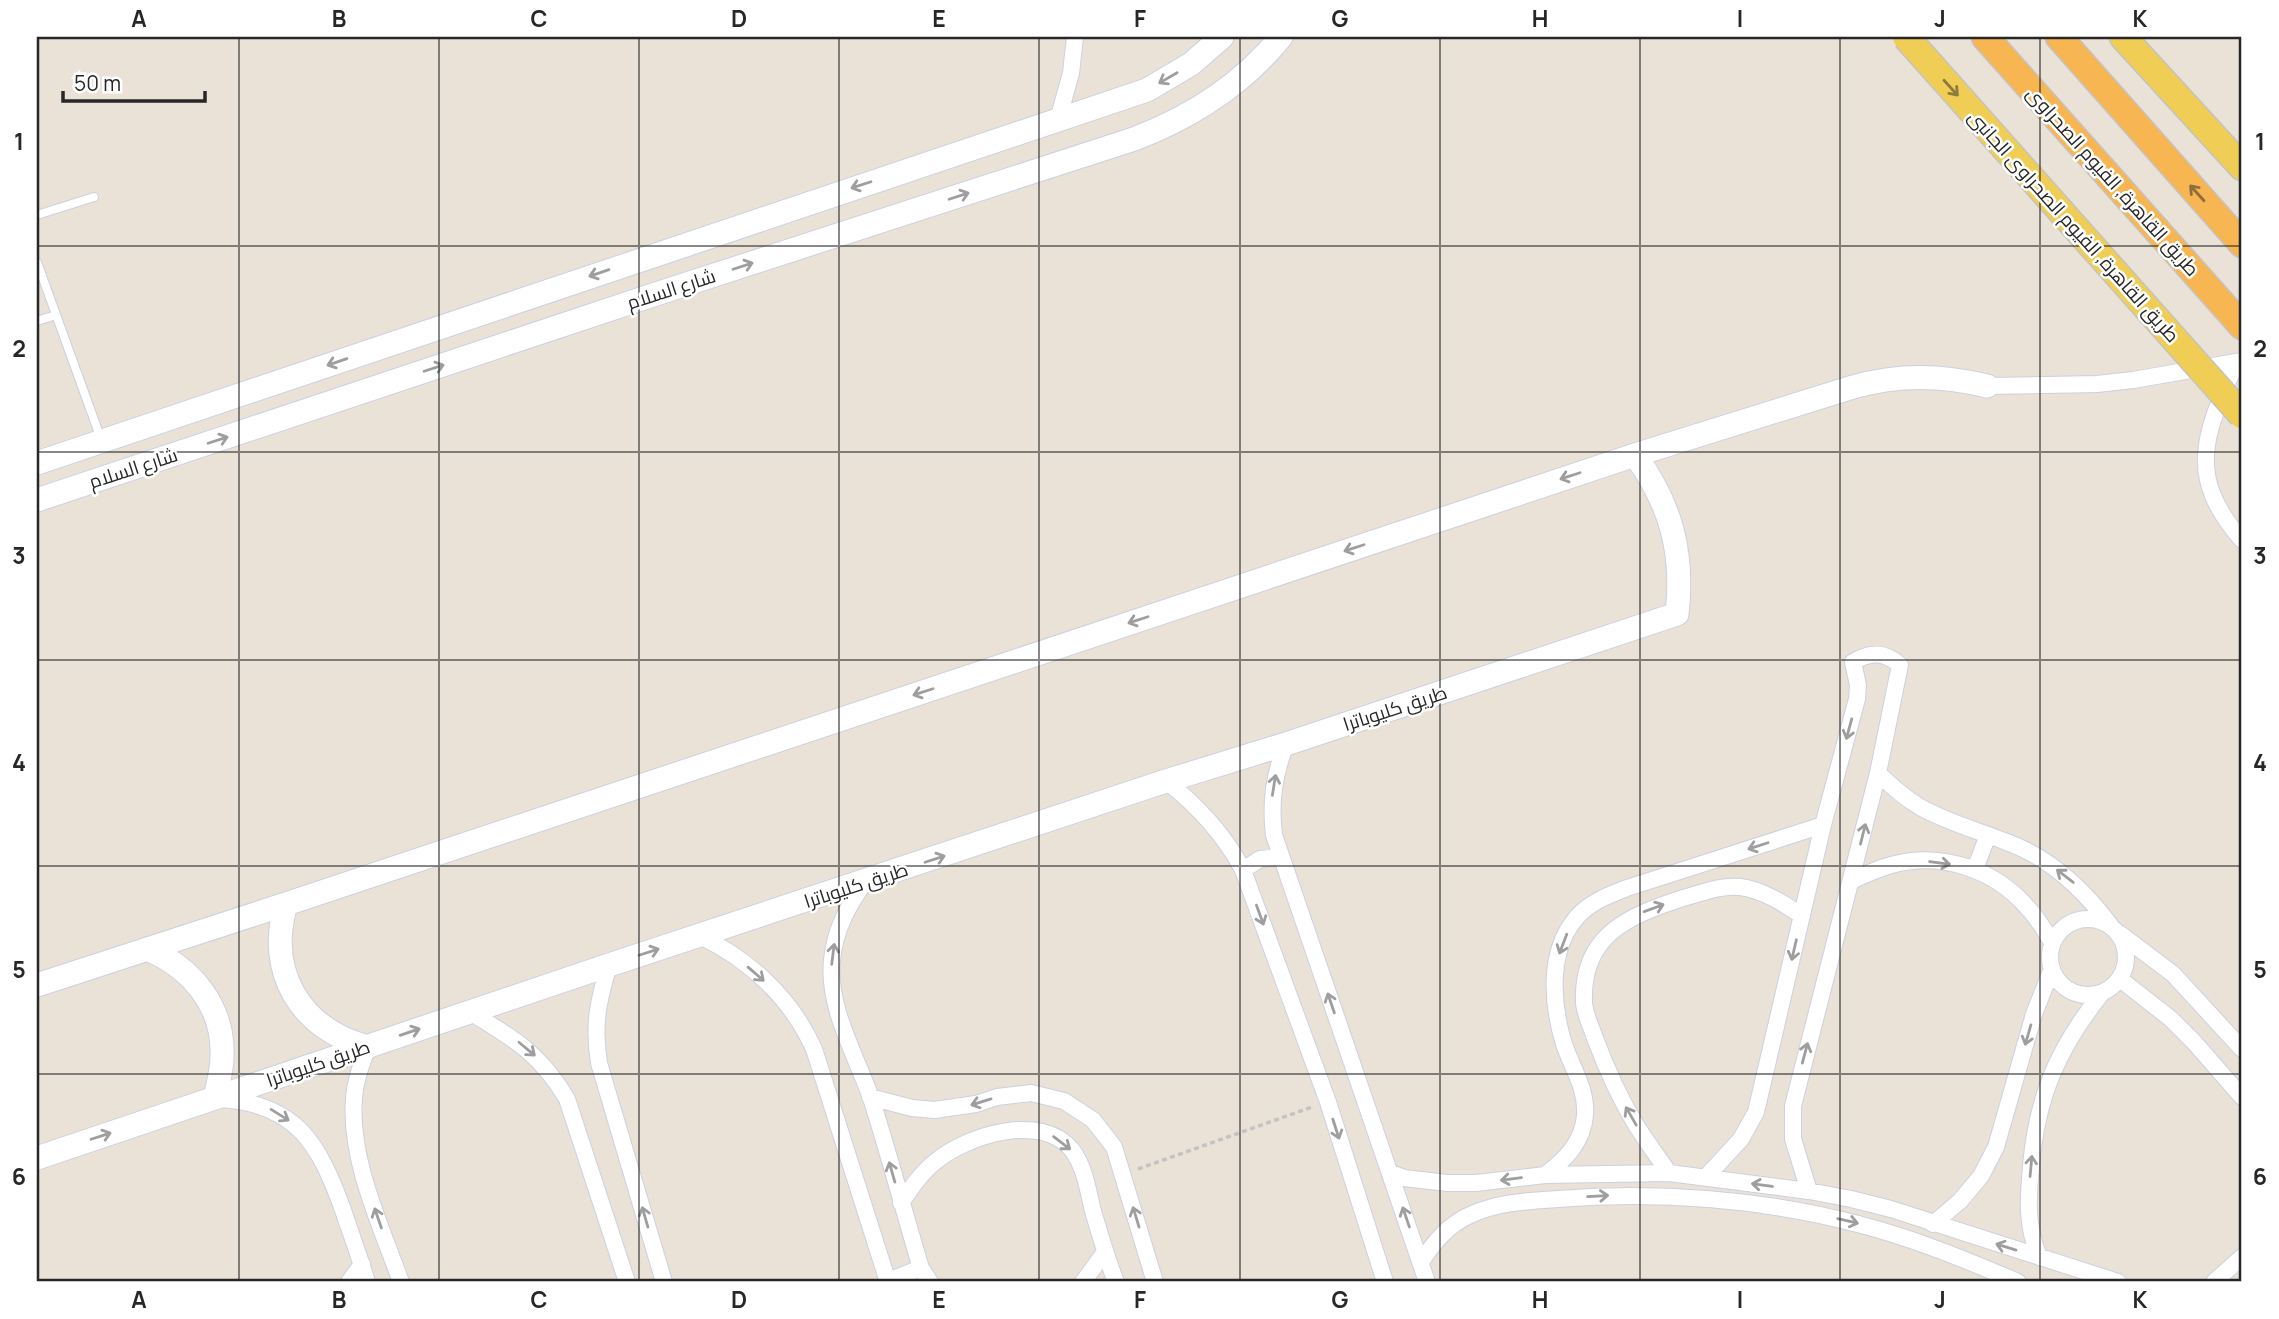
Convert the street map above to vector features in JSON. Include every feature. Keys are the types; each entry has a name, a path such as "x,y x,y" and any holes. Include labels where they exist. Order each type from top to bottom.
{"highway":[{"name":"طريق القاهرة, الفيوم الصحراوى","path":"1985,37 2242,326"},
{"path":"2059,37 2242,244"}],"main road":[{"name":"شارع السلام","path":"37,463 1147,90 1191,64 1222,37"},
{"name":"شارع السلام","path":"37,500 1157,131 1180,120 1222,93 1260,61 1281,37"},
{"name":"طريق القاهرة, الفيوم الصحراوى الجانبى","path":"1906,37 2242,415"},
{"path":"2123,37 2242,167"},
{"path":"643,258 656,294"},
{"path":"37,985 1635,455 1876,380 1945,377 1987,386"},
{"name":"طريق كليوباترا","path":"37,1158 609,965 1677,614 1679,572 1673,530 1658,490 1635,455"},
{"path":"286,904 280,948 286,977 300,1004 323,1028 368,1047"},
{"path":"147,949 186,971 212,1007 220,1030 222,1054 215,1098"}],"street":[{"path":"1058,120 1071,73 1075,37"},
{"path":"1987,386 2097,384 2239,362"},
{"path":"2239,362 2215,411 2205,465 2214,500 2222,516 2242,540"},
{"path":"1706,1177 1732,1151 1780,1085 1851,881 1878,773 1900,665 1891,657 1878,653 1865,655 1853,662 1858,685 1857,699 1802,916 1780,1085 1809,1191"},
{"path":"1286,744 1273,789 1273,824 1280,858 1427,1282"},
{"path":"1878,773 1919,807 2023,849 2049,864 2072,881 2093,902 2126,949 2126,964 2120,979 2102,993 2080,1021 2049,1079 2039,1110 2027,1203 2031,1236 2039,1257"},
{"path":"1166,781 1202,812 1218,830 1243,870 1328,1102 1385,1282"},
{"path":"1545,1175 1564,1160 1578,1140 1585,1116 1584,1093 1564,1044 1554,994 1561,943 1577,917 1599,899 1823,825"},
{"path":"1975,869 1988,835"},
{"path":"1243,870 1260,859 1280,858"},
{"path":"1851,881 1892,865 1913,861 1934,860 1975,869 2014,893 2029,908 2052,942"},
{"path":"700,936 720,946 757,974 790,1007 814,1049 888,1281 926,1275 834,992 831,962 836,932 849,905 865,882"},
{"path":"1668,1173 1625,1106 1592,1032 1584,1007 1584,980 1592,954 1608,933 1630,917 1724,887 1756,891 1787,905 1802,916"},
{"path":"2102,993 2082,996 2063,988 2051,971 2049,957 2052,942 2062,928 2077,919 2095,919 2115,930 2173,974 2242,1049"},
{"path":"609,965 598,1002 596,1027 599,1063 664,1282"},
{"path":"1933,1224 1960,1201 1974,1184 1996,1147 2034,1014 2051,971"},
{"path":"2120,979 2179,1027 2242,1097"},
{"path":"470,1012 526,1047 544,1065 567,1099 627,1282"},
{"path":"368,1047 356,1085 354,1135 367,1186 401,1282"},
{"path":"870,1097 891,1104 934,1110 1031,1093 1064,1101 1093,1120 1114,1147 1155,1282"},
{"path":"215,1098 270,1108 285,1117 310,1141 329,1172 367,1282"},
{"path":"901,1203 916,1180 936,1161 959,1146 985,1136 1034,1129 1055,1136 1072,1150 1082,1170 1116,1282"},
{"path":"1391,1173 1404,1178 1447,1183 1476,1183 1545,1175 1668,1173 1809,1191 1851,1199 2118,1282"},
{"path":"1476,1183 1482,1210"},
{"path":"1421,1262 1433,1243 1452,1225 1482,1210 1514,1203 1604,1195 1699,1199 1804,1211 1903,1237 1973,1262 2018,1282"},
{"path":"1083,1282 1105,1252"},
{"path":"2214,1282 2242,1257"},
{"path":"349,1282 362,1264"}],"lane":[{"path":"37,215 94,197"},
{"path":"37,262 102,442"},
{"path":"37,321 56,315"}],"path":[{"path":"1123,1174 1328,1102"}]}
